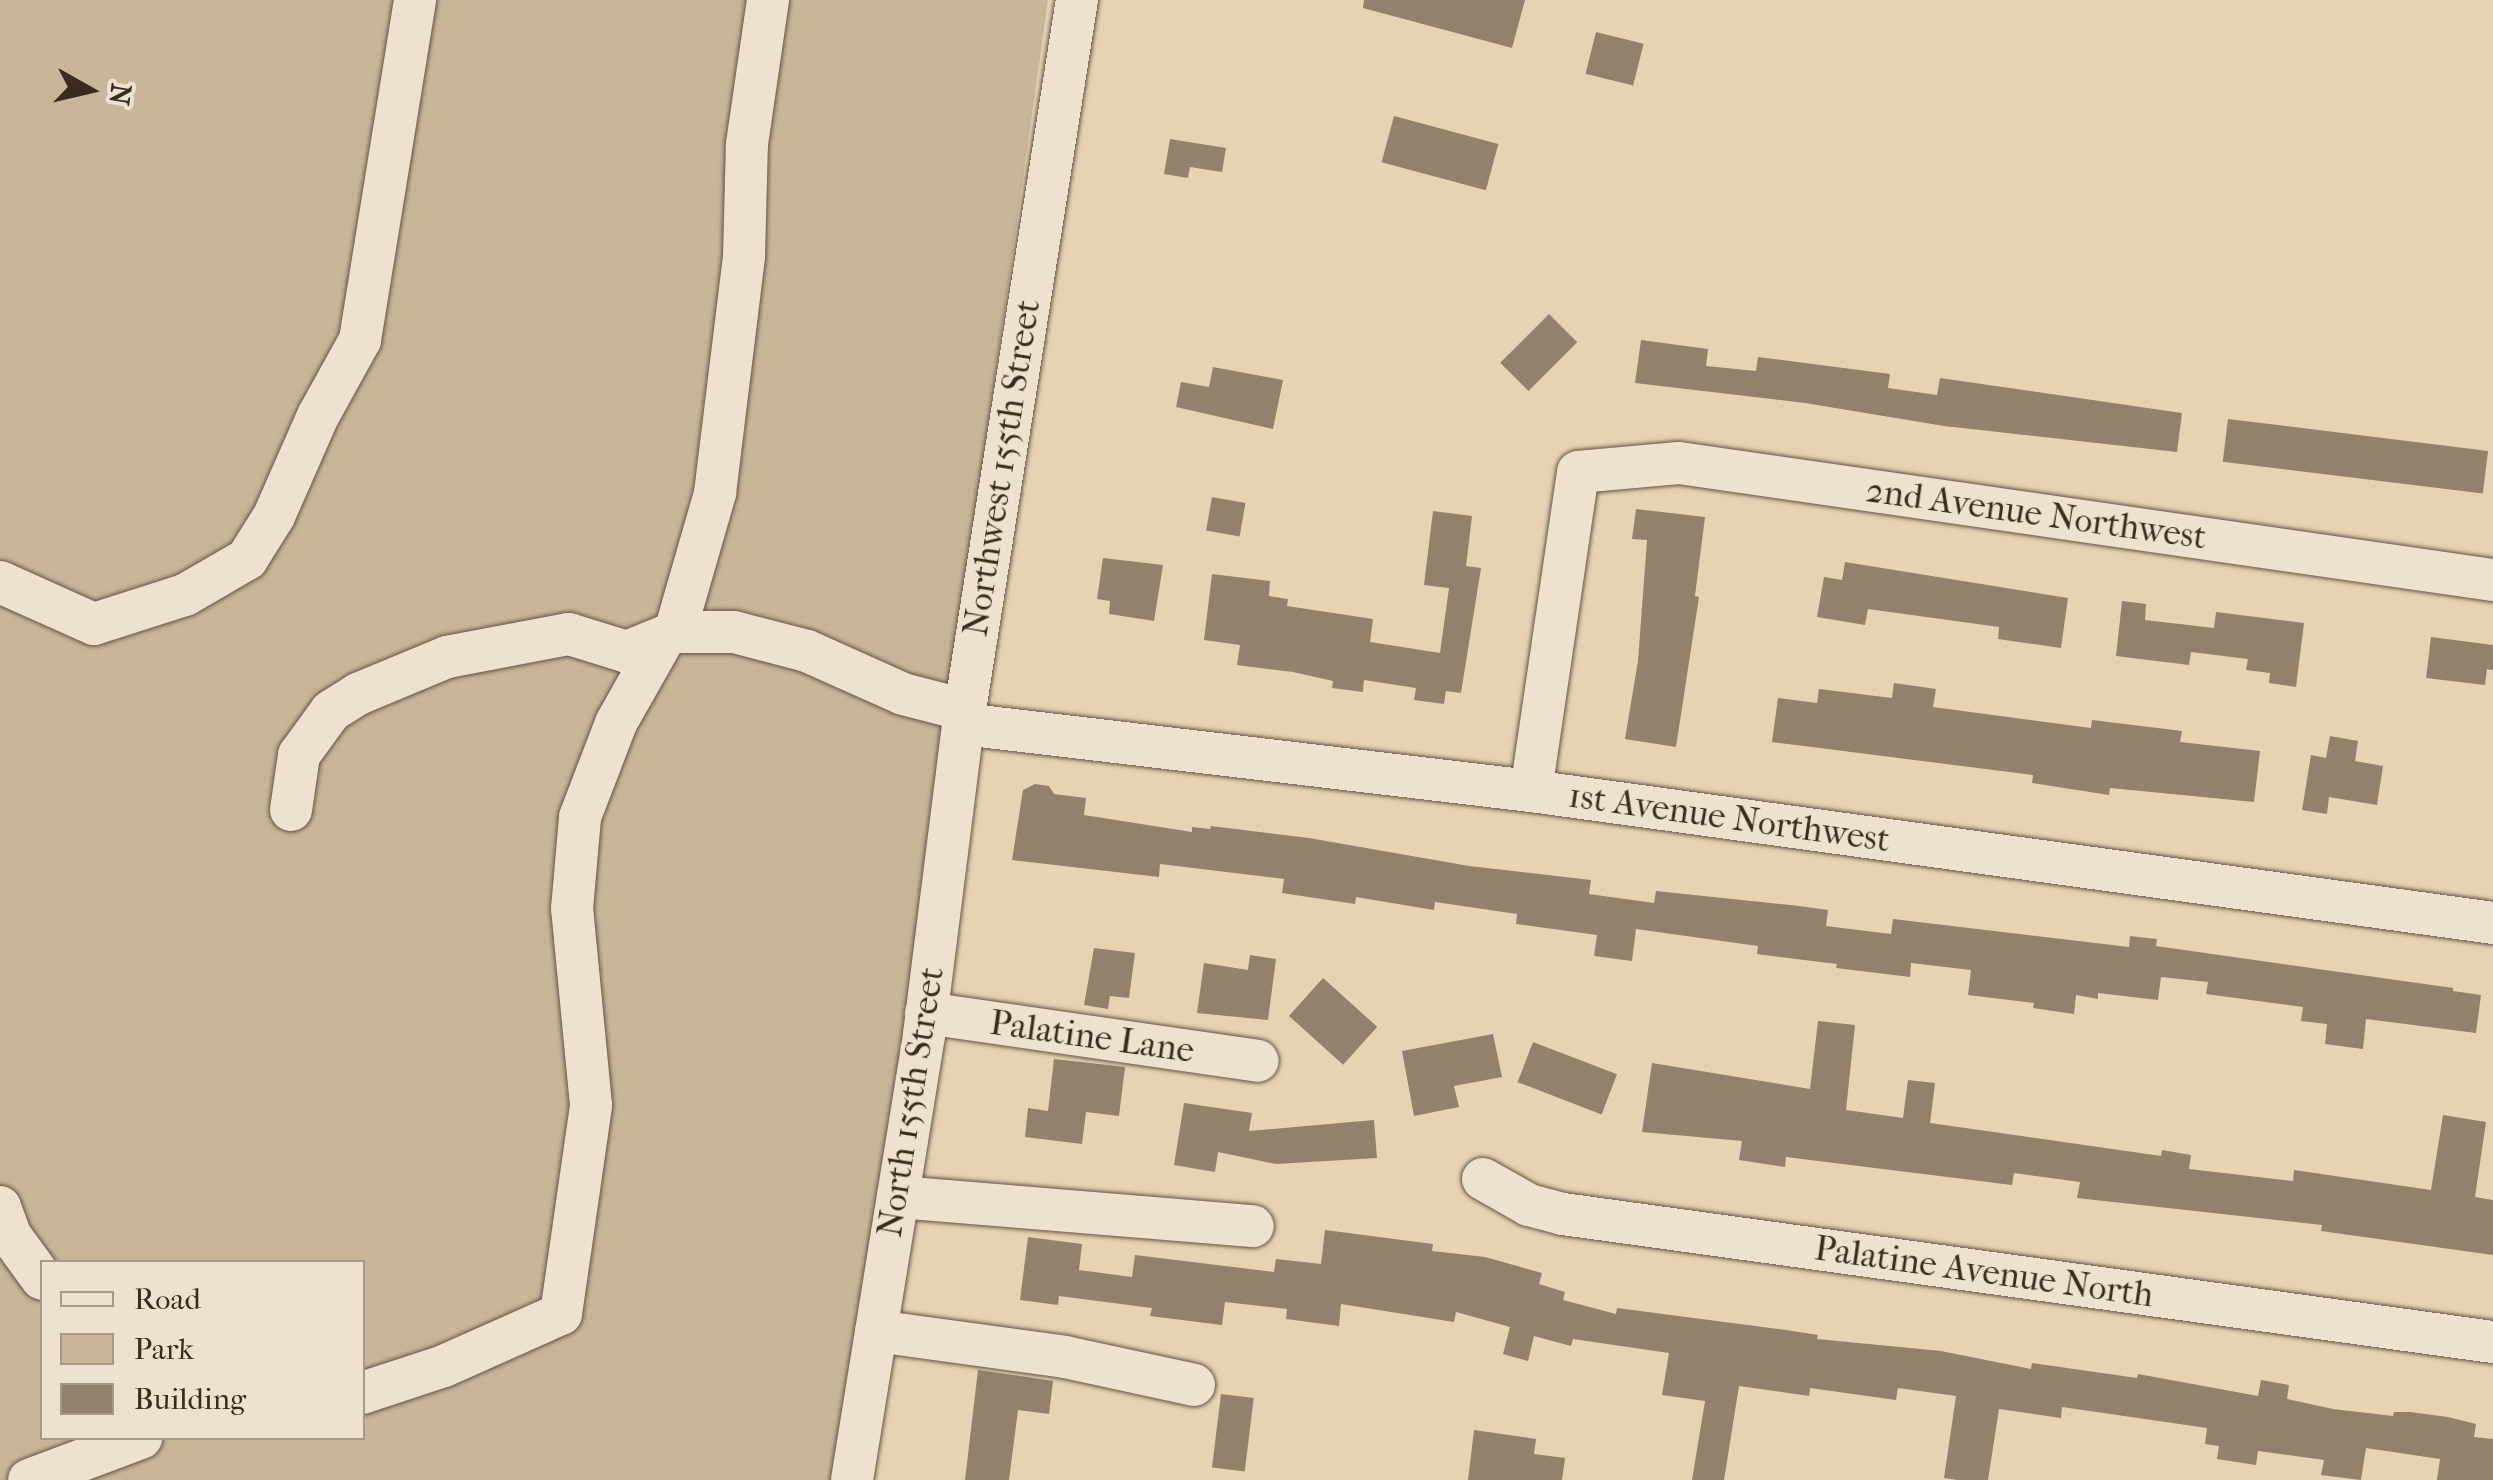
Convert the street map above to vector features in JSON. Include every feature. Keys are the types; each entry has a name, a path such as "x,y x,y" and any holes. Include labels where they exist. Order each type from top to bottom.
{"street":[{"path":"0,582 94,624 184,595 247,559 274,516 318,416 360,340 415,0"},
{"path":"365,1392 461,1359 561,1314 591,1104 572,908 580,817 616,723 670,635 715,493 744,256 746,144 768,0"},
{"name":"Northwest 155th Street","path":"964,717 1077,0"},
{"name":"2nd Avenue Northwest","path":"1531,790 1578,472 1679,463 2493,580"},
{"name":"1st Avenue Northwest","path":"291,810 300,755 330,711 358,694 448,657 569,634 627,652 670,635 734,632 806,650 902,694 964,717 1531,790 2493,923"},
{"name":"North 155th Street","path":"852,1480 926,1013 964,717"},
{"name":"Palatine Lane","path":"926,1013 1258,1060"},
{"name":"Palatine Avenue North","path":"1483,1179 1530,1205 1564,1214 2493,1342"},
{"path":"898,1196 1253,1226"},
{"path":"0,1207 10,1235 40,1276"},
{"path":"876,1331 1066,1357 1194,1386"},
{"path":"10,1480 60,1440"},
{"path":"29,1480 135,1440"}],"green space":[{"path":"0,0 1048,0 841,1480 0,1480"}],"building":[{"path":"1364,0 1525,0 1512,48 1363,8"},
{"path":"1596,32 1644,44 1633,86 1586,74"},
{"path":"1394,116 1498,144 1486,190 1382,162"},
{"path":"1170,139 1226,148 1222,172 1190,167 1188,178 1164,174"},
{"path":"1549,314 1577,342 1528,391 1500,363"},
{"path":"1641,340 1708,349 1706,366 1756,371 1758,357 1890,374 1888,388 1937,395 1940,378 2182,413 2177,452 1944,426 1805,403 1635,383"},
{"path":"1213,367 1283,380 1273,429 1176,407 1181,382 1209,387"},
{"path":"2228,419 2488,451 2483,494 2223,462"},
{"path":"1212,497 1245,503 1240,536 1206,530"},
{"path":"1636,509 1705,517 1695,596 1699,597 1676,747 1625,739 1638,661 1647,540 1632,539"},
{"path":"1433,511 1472,516 1466,566 1481,568 1461,693 1446,691 1444,704 1414,700 1416,688 1364,680 1363,692 1332,688 1333,681 1293,672 1237,665 1240,645 1204,640 1212,574 1270,581 1269,596 1288,599 1287,606 1373,619 1370,642 1440,653 1449,588 1424,585"},
{"path":"1103,558 1163,565 1154,621 1109,614 1110,601 1097,599"},
{"path":"1845,562 2068,598 2061,648 1998,639 1999,627 1868,609 1865,625 1817,617 1824,577 1842,580"},
{"path":"2122,601 2146,604 2145,620 2214,628 2216,612 2304,623 2296,687 2269,683 2270,673 2246,670 2248,659 2191,652 2189,665 2116,656"},
{"path":"2431,637 2493,645 2493,670 2487,669 2485,685 2426,678"},
{"path":"1894,683 1936,689 1933,707 2091,728 2092,720 2182,731 2180,742 2260,751 2254,802 2110,788 2109,795 2032,783 2033,775 1772,742 1778,698 1817,703 1819,689 1892,698"},
{"path":"2330,736 2358,741 2355,761 2383,766 2377,805 2329,797 2327,814 2302,810 2311,755 2326,758"},
{"path":"1035,784 1049,786 1054,794 1086,798 1084,815 1192,832 1192,827 1211,826 1309,838 1469,866 1591,880 1589,894 1654,903 1656,891 1799,906 1828,910 1826,926 1891,934 1893,919 2129,947 2130,936 2157,939 2156,946 2453,988 2481,995 2476,1033 2366,1019 2363,1049 2325,1044 2327,1024 2301,1021 2303,1007 2206,994 2208,982 2161,977 2158,1000 2098,993 2098,999 2076,995 2074,1014 2033,1008 2034,1003 1968,995 1971,970 1911,963 1910,977 1836,968 1837,964 1757,954 1758,946 1636,929 1632,961 1594,956 1597,935 1516,924 1517,914 1435,902 1434,910 1356,897 1355,904 1282,893 1284,879 1160,864 1159,877 1012,860 1023,790"},
{"path":"1094,948 1135,953 1129,998 1110,996 1108,1009 1084,1005"},
{"path":"1250,955 1276,959 1268,1020 1197,1013 1204,963 1248,970"},
{"path":"1323,978 1377,1027 1343,1065 1289,1016"},
{"path":"1818,1021 1855,1025 1846,1110 1903,1118 1908,1080 1935,1083 1930,1123 2161,1156 2162,1150 2191,1155 2189,1169 2293,1181 2294,1170 2431,1190 2443,1115 2486,1122 2475,1197 2493,1200 2493,1255 2321,1231 2322,1225 2077,1198 2080,1182 2014,1173 2012,1185 1786,1157 1785,1167 1739,1160 1742,1141 1642,1132 1652,1063 1810,1089"},
{"path":"1493,1034 1502,1077 1454,1086 1459,1107 1414,1116 1402,1051"},
{"path":"1533,1042 1617,1074 1602,1114 1518,1082"},
{"path":"1054,1059 1125,1067 1119,1116 1086,1112 1082,1144 1025,1137 1028,1108 1048,1111"},
{"path":"1184,1103 1252,1113 1249,1131 1374,1120 1377,1158 1276,1164 1218,1152 1215,1172 1174,1165"},
{"path":"1325,1230 1433,1244 1432,1251 1485,1257 1542,1273 1539,1284 1565,1292 1563,1300 1616,1314 1617,1308 1786,1330 1818,1335 1817,1339 1941,1351 2031,1369 2032,1363 2137,1378 2138,1374 2258,1396 2261,1380 2289,1385 2287,1399 2333,1409 2448,1417 2476,1424 2474,1437 2493,1439 2493,1480 2437,1480 2440,1459 2366,1448 2361,1480 2321,1475 2324,1460 2258,1451 2256,1465 2217,1459 2219,1446 2205,1444 2207,1428 2062,1407 2061,1418 1999,1409 1988,1480 1957,1480 1944,1478 1956,1396 1898,1388 1896,1400 1810,1388 1809,1396 1739,1386 1724,1480 1692,1480 1705,1401 1662,1395 1669,1353 1573,1339 1571,1346 1534,1336 1528,1361 1503,1354 1510,1327 1456,1312 1454,1322 1341,1304 1339,1326 1286,1319 1287,1309 1225,1302 1222,1325 1150,1316 1152,1308 1059,1296 1058,1305 1020,1300 1028,1237 1082,1244 1079,1270 1132,1277 1135,1255 1274,1272 1276,1259 1321,1264"},
{"path":"978,1370 1053,1381 1049,1414 1018,1410 1009,1480 965,1480"},
{"path":"1221,1394 1254,1398 1245,1471 1212,1467"},
{"path":"1474,1430 1536,1439 1534,1454 1565,1458 1562,1480 1468,1480"}]}
